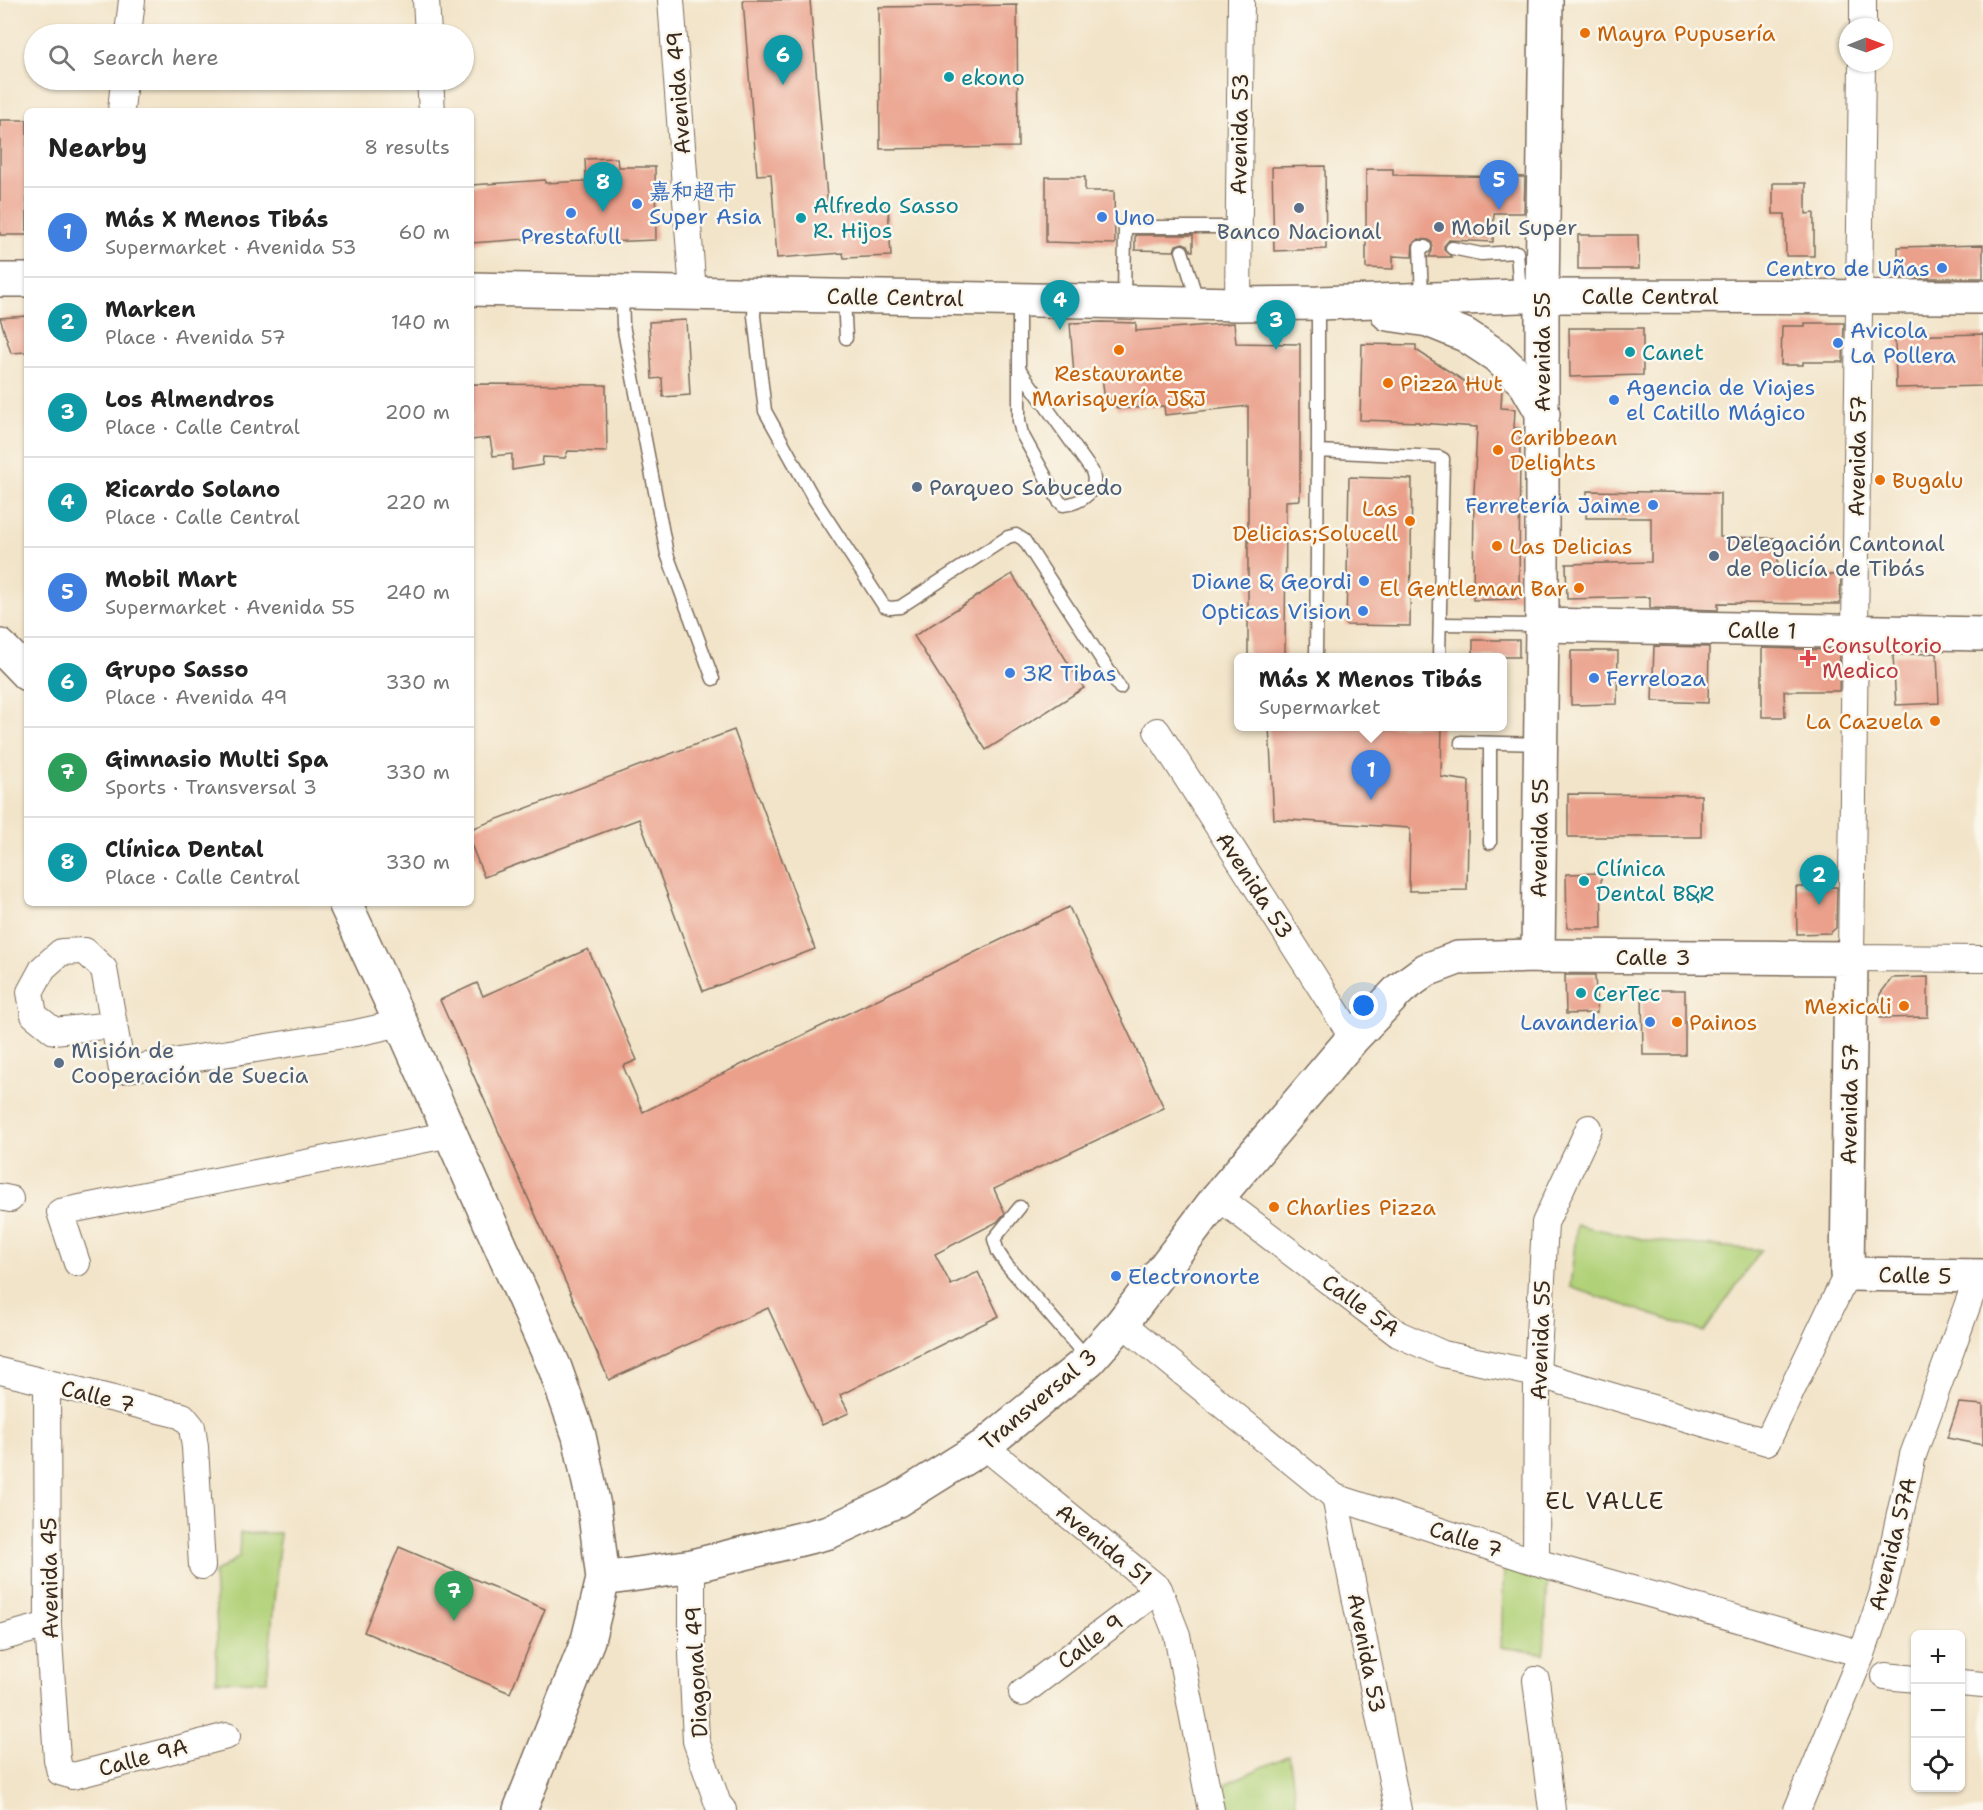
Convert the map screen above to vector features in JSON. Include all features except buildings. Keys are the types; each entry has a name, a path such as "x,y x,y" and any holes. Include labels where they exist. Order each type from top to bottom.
{"main road":[{"name":"Avenida 55","path":"1538,956 1543,414 1531,296 1546,0"},
{"path":"0,280 24,280"},
{"name":"Calle Central","path":"474,289 1238,304 1531,296 1983,297"},
{"name":"Calle Central","path":"1318,303 1428,320 1465,334 1497,356 1525,383 1543,414"},
{"name":"Calle 1","path":"1542,625 1983,634"},
{"path":"0,646 24,671"},
{"path":"346,906 555,1368 579,1436 594,1506 603,1579 588,1640 520,1810"},
{"name":"Calle 3","path":"1353,1038 1400,988 1426,970 1458,958 1538,956 1851,958"},
{"name":"Avenida 57","path":"1847,1274 1851,958"},
{"name":"Transversal 3","path":"603,1579 692,1566 829,1532 896,1501 984,1446 1089,1360 1122,1323 1218,1197 1353,1038"},
{"name":"Calle 5","path":"1847,1274 1980,1276"}],"street":[{"path":"129,24 132,0"},
{"path":"426,0 427,24"},
{"name":"Avenida 49","path":"671,0 693,293"},
{"name":"Avenida 53","path":"1238,304 1241,0"},
{"path":"1863,0 1863,18"},
{"name":"Avenida 57","path":"1851,958 1862,72"},
{"path":"121,108 123,90"},
{"path":"431,90 432,108"},
{"name":"Avenida 53","path":"1157,731 1353,1038"},
{"name":"Calle 3","path":"1851,958 1983,959"},
{"path":"113,1025 122,1070 356,1033 401,1023"},
{"name":"Avenida 55","path":"1536,1562 1537,1374 1545,1223 1588,1128"},
{"path":"76,1263 60,1212 451,1134"},
{"name":"Calle 5A","path":"1218,1197 1398,1334 1443,1354 1537,1374 1767,1442"},
{"name":"Avenida 57","path":"1767,1442 1847,1274"},
{"name":"Avenida 57A","path":"1797,1810 1862,1654 1883,1592 1913,1455 1980,1276"},
{"name":"Calle 7","path":"1122,1323 1335,1497 1536,1562 1862,1654"},
{"name":"Calle 7","path":"0,1371 183,1416 192,1427 202,1566"},
{"name":"Avenida 45","path":"47,1384 48,1625 57,1759 60,1772"},
{"name":"Avenida 51","path":"984,1446 1159,1589 1177,1635 1211,1810"},
{"name":"Avenida 53","path":"1335,1497 1398,1810"},
{"name":"Diagonal 49","path":"692,1566 692,1654 696,1740 718,1803 723,1810"},
{"name":"Calle 9","path":"1022,1693 1159,1589"},
{"path":"0,1638 48,1625"},
{"path":"1885,1676 1911,1679"},
{"path":"1536,1680 1552,1810"},
{"path":"1965,1683 1983,1685"},
{"name":"Calle 9A","path":"60,1772 73,1776 227,1736"}],"lane":[{"path":"1124,302 1125,227 1175,229 1238,227"},
{"path":"1422,298 1420,247 1425,247"},
{"path":"1452,248 1481,254 1517,252 1531,296"},
{"path":"1182,251 1199,303"},
{"path":"622,292 623,325 667,554 713,679"},
{"path":"755,295 754,316 765,411 814,499 884,606 900,607 1008,537 1017,535 1024,540 1120,688"},
{"path":"844,296 846,338"},
{"path":"1019,299 1019,422 1023,434 1063,505 1090,494 1095,486 1092,471 1020,370"},
{"path":"1316,653 1318,303"},
{"path":"1318,451 1443,459 1439,653"},
{"path":"1440,624 1542,625"},
{"path":"1461,742 1540,744"},
{"path":"1490,743 1490,843"},
{"path":"1020,1207 994,1239 998,1252 1089,1360"}],"green space":[{"path":"1577,1225 1652,1241 1761,1250 1704,1332 1570,1287"},
{"path":"240,1533 280,1533 267,1681 216,1681 217,1632 214,1573 239,1557"},
{"path":"1504,1566 1548,1577 1544,1654 1501,1647"},
{"path":"1289,1755 1297,1810 1227,1810 1223,1785"}],"place":[{"name":"Mayra Pupusería","path":"1585,33"},
{"name":"ekono","path":"949,77"},
{"name":"Grupo Sasso","path":"783,85"},
{"name":"嘉和超市 Super Asia","path":"637,204"},
{"name":"Banco Nacional","path":"1299,208"},
{"name":"Mobil Mart","path":"1499,210"},
{"name":"Clínica Dental","path":"603,212"},
{"name":"Prestafull","path":"571,213"},
{"name":"Uno","path":"1102,217"},
{"name":"Alfredo Sasso R. Hijos","path":"801,218"},
{"name":"Mobil Super","path":"1439,227"},
{"name":"Centro de Uñas","path":"1942,268"},
{"name":"Ricardo Solano","path":"1060,330"},
{"name":"Avicola La Pollera","path":"1838,343"},
{"name":"Restaurante Marisquería J&J","path":"1119,350"},
{"name":"Los Almendros","path":"1276,350"},
{"name":"Canet","path":"1630,352"},
{"name":"Pizza Hut","path":"1388,383"},
{"name":"Agencia de Viajes el Catillo Mágico","path":"1614,400"},
{"name":"Caribbean Delights","path":"1498,450"},
{"name":"Bugalu","path":"1880,480"},
{"name":"Parqueo Sabucedo","path":"917,487"},
{"name":"Ferretería Jaime","path":"1653,505"},
{"name":"Las Delicias;Solucell","path":"1410,521"},
{"name":"Las Delicias","path":"1497,546"},
{"name":"Delegación Cantonal de Policía de Tibás","path":"1714,556"},
{"name":"Diane & Geordi","path":"1364,581"},
{"name":"El Gentleman Bar","path":"1579,588"},
{"name":"Opticas Vision","path":"1363,611"},
{"name":"Consultorio Medico","path":"1808,658"},
{"name":"3R Tibas","path":"1010,673"},
{"name":"Ferreloza","path":"1594,678"},
{"name":"La Cazuela","path":"1935,721"},
{"name":"Más X Menos Tibás","path":"1371,800"},
{"name":"Clínica Dental B&R","path":"1584,881"},
{"name":"Marken","path":"1819,905"},
{"name":"CerTec","path":"1581,993"},
{"name":"Mexicali","path":"1904,1006"},
{"name":"Lavanderia","path":"1650,1022"},
{"name":"Painos","path":"1677,1022"},
{"name":"Misión de Cooperación de Suecia","path":"59,1063"},
{"name":"Charlies Pizza","path":"1274,1207"},
{"name":"Electronorte","path":"1116,1276"},
{"name":"Gimnasio Multi Spa","path":"454,1621"}],"district":[{"name":"EL VALLE","path":"1605,1501"}]}
